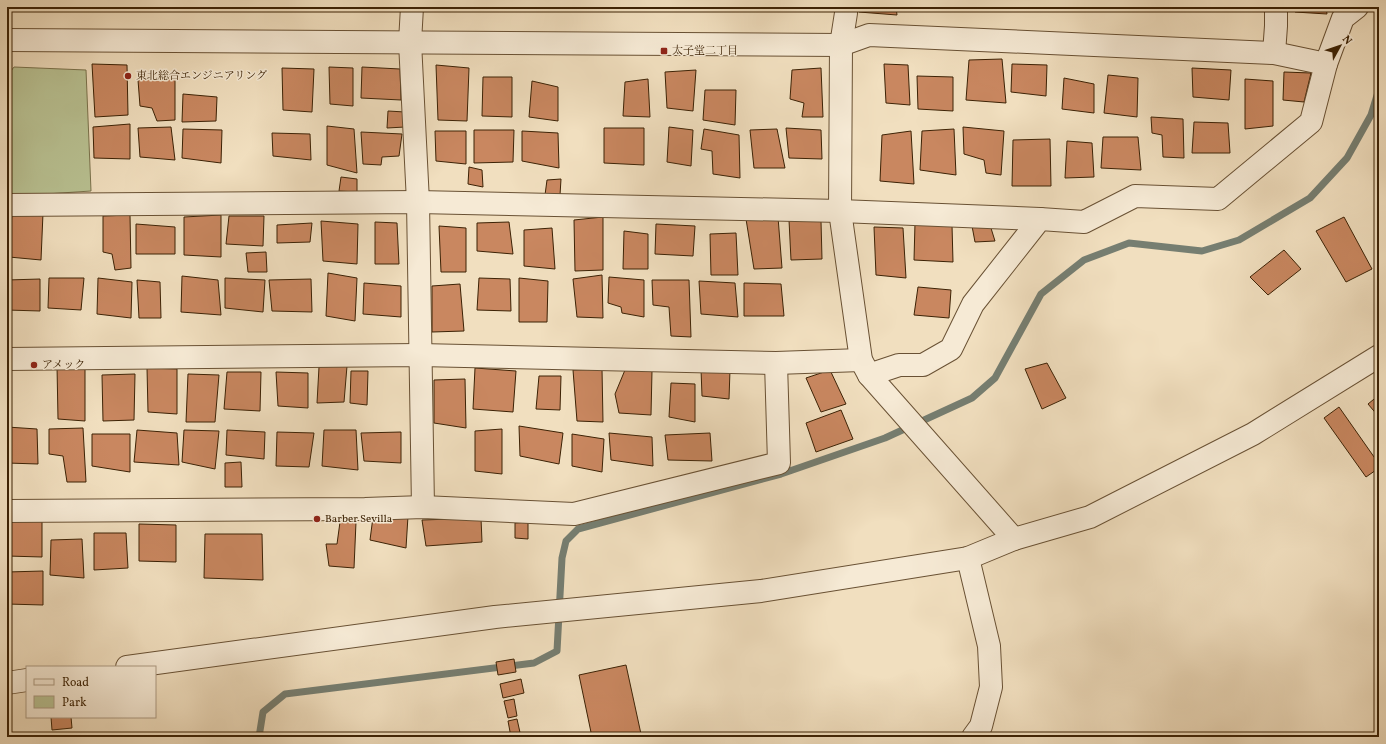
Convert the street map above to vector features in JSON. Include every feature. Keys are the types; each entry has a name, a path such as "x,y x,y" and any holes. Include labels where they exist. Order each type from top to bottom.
{"street":[{"path":"412,7 410,42 418,202 423,507"},
{"path":"846,7 841,45 840,211 865,368 1014,539"},
{"path":"1274,52 1276,7"},
{"path":"7,205 418,202 840,211 1084,222 1135,196 1218,199 1311,122 1326,64 1343,18 1357,7"},
{"path":"7,40 841,45 869,35 1274,52 1326,64"},
{"path":"7,359 420,355 776,363 865,368 899,365 923,365 951,349 973,304 1040,220"},
{"path":"134,666 488,618 761,591 968,558 1014,539 1090,517 1253,434 1379,356"},
{"path":"7,511 365,509 423,507 574,514 779,463 776,363"},
{"path":"968,558 989,646 991,687 981,726 973,737"},
{"path":"7,683 26,680"}],"green space":[{"path":"14,67 86,70 91,191 15,196 7,190 7,76"}],"building":[{"path":"859,7 896,7 897,15 859,12"},
{"path":"985,7 985,11 953,8"},
{"path":"1148,7 1165,7 1166,10"},
{"path":"1295,7 1326,7 1327,14 1295,12"},
{"path":"1002,59 1006,103 966,100 969,60"},
{"path":"92,64 127,65 128,115 95,117"},
{"path":"884,64 908,65 910,105 886,103"},
{"path":"1012,64 1047,65 1046,96 1011,92"},
{"path":"436,65 469,68 467,121 438,120"},
{"path":"329,67 353,68 353,106 330,104"},
{"path":"362,67 400,69 401,100 361,98"},
{"path":"282,68 314,69 312,112 283,110"},
{"path":"821,68 823,117 802,117 804,103 790,99 792,70"},
{"path":"1192,68 1231,70 1229,100 1193,97"},
{"path":"696,70 693,111 667,108 665,72"},
{"path":"1284,72 1311,73 1304,102 1283,100"},
{"path":"1108,75 1138,78 1137,117 1104,113"},
{"path":"175,76 175,120 157,121 152,108 140,106 138,80"},
{"path":"917,76 953,77 953,111 918,109"},
{"path":"483,77 512,77 512,117 482,116"},
{"path":"1064,78 1094,84 1094,113 1062,109"},
{"path":"648,79 650,117 623,116 625,82"},
{"path":"1245,79 1273,81 1273,126 1245,129"},
{"path":"532,81 558,87 558,121 529,117"},
{"path":"705,90 736,90 735,125 703,120"},
{"path":"183,94 217,97 216,121 182,122"},
{"path":"388,111 405,112 405,127 387,128"},
{"path":"1151,117 1183,119 1184,158 1163,157 1162,135 1152,133"},
{"path":"1194,122 1228,123 1230,153 1192,153"},
{"path":"130,124 130,159 94,158 93,127"},
{"path":"327,126 354,129 357,173 327,165"},
{"path":"171,127 175,160 140,157 138,128"},
{"path":"669,127 693,130 691,166 667,162"},
{"path":"963,127 1004,131 1001,175 986,173 984,160 964,154"},
{"path":"604,128 644,128 644,165 604,163"},
{"path":"786,128 821,130 822,159 789,158"},
{"path":"183,129 222,130 221,163 182,158"},
{"path":"704,129 739,135 740,178 713,174 712,151 701,149"},
{"path":"777,129 785,168 754,168 750,130"},
{"path":"954,129 956,175 920,170 922,131"},
{"path":"474,130 514,130 513,162 474,163"},
{"path":"435,131 466,131 466,164 436,161"},
{"path":"522,131 558,133 559,168 522,161"},
{"path":"911,131 914,184 880,181 882,135"},
{"path":"361,132 402,134 399,156 382,157 381,165 363,164"},
{"path":"272,133 310,134 311,160 273,156"},
{"path":"1103,137 1138,137 1141,170 1101,168"},
{"path":"1050,139 1051,186 1012,186 1013,140"},
{"path":"1067,141 1092,143 1094,177 1065,178"},
{"path":"469,167 482,170 483,187 468,184"},
{"path":"341,177 357,179 357,192 339,191"},
{"path":"561,179 560,195 545,195 547,180"},
{"path":"12,213 43,213 41,260 9,257"},
{"path":"130,215 131,268 115,270 112,254 103,252 103,216"},
{"path":"221,215 221,257 184,255 184,217"},
{"path":"229,216 264,216 263,246 226,244"},
{"path":"603,217 603,270 575,271 574,220"},
{"path":"778,217 782,268 754,269 746,219"},
{"path":"1344,217 1372,269 1346,282 1316,231"},
{"path":"789,220 821,221 822,259 791,260"},
{"path":"321,221 358,224 357,264 323,261"},
{"path":"375,222 397,223 399,264 375,264"},
{"path":"509,222 513,254 477,251 477,223"},
{"path":"312,223 310,242 277,243 277,225"},
{"path":"915,223 952,225 953,262 914,260"},
{"path":"136,224 175,227 175,254 136,254"},
{"path":"656,224 695,226 693,256 655,254"},
{"path":"990,225 995,241 975,242 972,226"},
{"path":"439,226 466,228 466,272 441,272"},
{"path":"874,227 903,228 906,278 876,275"},
{"path":"552,228 555,269 524,266 524,230"},
{"path":"624,231 648,234 648,269 623,269"},
{"path":"736,233 738,275 711,275 710,234"},
{"path":"1284,250 1301,269 1268,295 1250,277"},
{"path":"266,252 267,272 248,272 246,253"},
{"path":"328,273 357,278 355,321 326,316"},
{"path":"602,275 603,318 577,317 573,279"},
{"path":"182,276 218,280 221,315 181,312"},
{"path":"609,277 644,280 644,317 622,313 621,307 608,303"},
{"path":"49,278 84,278 81,310 48,308"},
{"path":"98,278 132,282 131,318 97,314"},
{"path":"225,278 265,280 263,312 225,308"},
{"path":"479,278 510,279 511,311 477,310"},
{"path":"519,278 548,281 547,322 519,322"},
{"path":"40,279 40,311 7,310 7,280"},
{"path":"311,279 312,312 272,311 269,280"},
{"path":"137,280 160,282 161,318 139,318"},
{"path":"652,280 689,280 691,337 671,336 669,307 653,305"},
{"path":"699,281 735,283 738,317 701,314"},
{"path":"364,283 401,286 401,317 363,314"},
{"path":"744,283 781,284 784,316 744,316"},
{"path":"460,284 464,331 432,332 432,286"},
{"path":"918,287 951,290 949,318 914,315"},
{"path":"1047,363 1066,398 1042,409 1025,369"},
{"path":"85,365 85,421 58,419 57,366"},
{"path":"347,366 344,402 317,403 319,367"},
{"path":"147,368 177,369 177,414 148,412"},
{"path":"475,368 516,371 513,412 473,409"},
{"path":"602,369 603,422 577,421 573,370"},
{"path":"701,369 730,370 729,399 702,396"},
{"path":"625,370 652,371 651,415 619,413 615,394"},
{"path":"830,370 846,404 821,412 806,378"},
{"path":"351,371 368,371 367,405 350,403"},
{"path":"227,372 261,372 260,411 224,409"},
{"path":"276,372 308,373 308,408 278,406"},
{"path":"135,374 134,420 103,421 102,375"},
{"path":"188,374 219,375 215,422 186,422"},
{"path":"539,376 561,376 560,410 536,409"},
{"path":"465,379 466,428 434,423 434,380"},
{"path":"671,383 695,384 695,422 669,417"},
{"path":"1379,395 1379,417 1368,404"},
{"path":"1339,407 1379,464 1379,468 1366,477 1324,418"},
{"path":"841,410 853,439 816,452 806,423"},
{"path":"519,426 563,433 559,464 520,456"},
{"path":"7,427 37,429 38,464 7,463"},
{"path":"83,428 86,482 67,482 63,456 49,454 49,429"},
{"path":"502,429 502,474 475,471 475,431"},
{"path":"137,430 177,433 179,465 134,462"},
{"path":"184,430 219,431 215,469 182,462"},
{"path":"227,430 265,432 264,459 226,455"},
{"path":"324,430 356,430 358,470 322,466"},
{"path":"277,432 314,433 309,467 276,466"},
{"path":"401,432 401,463 364,461 361,433"},
{"path":"609,433 652,437 653,466 611,460"},
{"path":"710,433 712,461 668,460 665,435"},
{"path":"92,434 130,434 130,472 92,466"},
{"path":"572,434 604,439 602,472 572,466"},
{"path":"241,462 242,487 225,487 225,463"},
{"path":"408,516 406,548 370,540 373,517"},
{"path":"481,518 482,542 426,546 422,520"},
{"path":"10,519 42,520 42,557 7,556"},
{"path":"340,522 356,522 354,568 329,566 326,544 337,544"},
{"path":"528,522 528,539 515,538 515,523"},
{"path":"139,524 176,525 176,562 139,561"},
{"path":"94,533 126,533 128,568 94,570"},
{"path":"205,534 262,534 263,580 204,578"},
{"path":"82,539 84,578 50,575 51,540"},
{"path":"43,571 43,605 7,604 7,572"},
{"path":"514,659 516,672 498,675 496,662"},
{"path":"626,665 641,734 627,737 592,737 579,675"},
{"path":"521,679 524,693 503,698 500,684"},
{"path":"514,699 517,716 508,718 504,701"},
{"path":"51,718 71,718 72,728 52,730"},
{"path":"517,719 521,737 511,737 508,721"}],"waterway":[{"path":"259,737 263,712 285,694 534,663 557,651 562,558 566,541 578,529 781,474 885,438 972,398 995,378 1041,294 1084,260 1129,243 1202,251 1239,240 1310,198 1347,158 1371,115 1379,89"}],"place":[{"name":"太子堂二丁目","path":"664,51"},
{"name":"東北総合エンジニアリング","path":"128,76"},
{"name":"アメック","path":"34,365"},
{"name":"Barber Sevilla","path":"317,519"}]}
